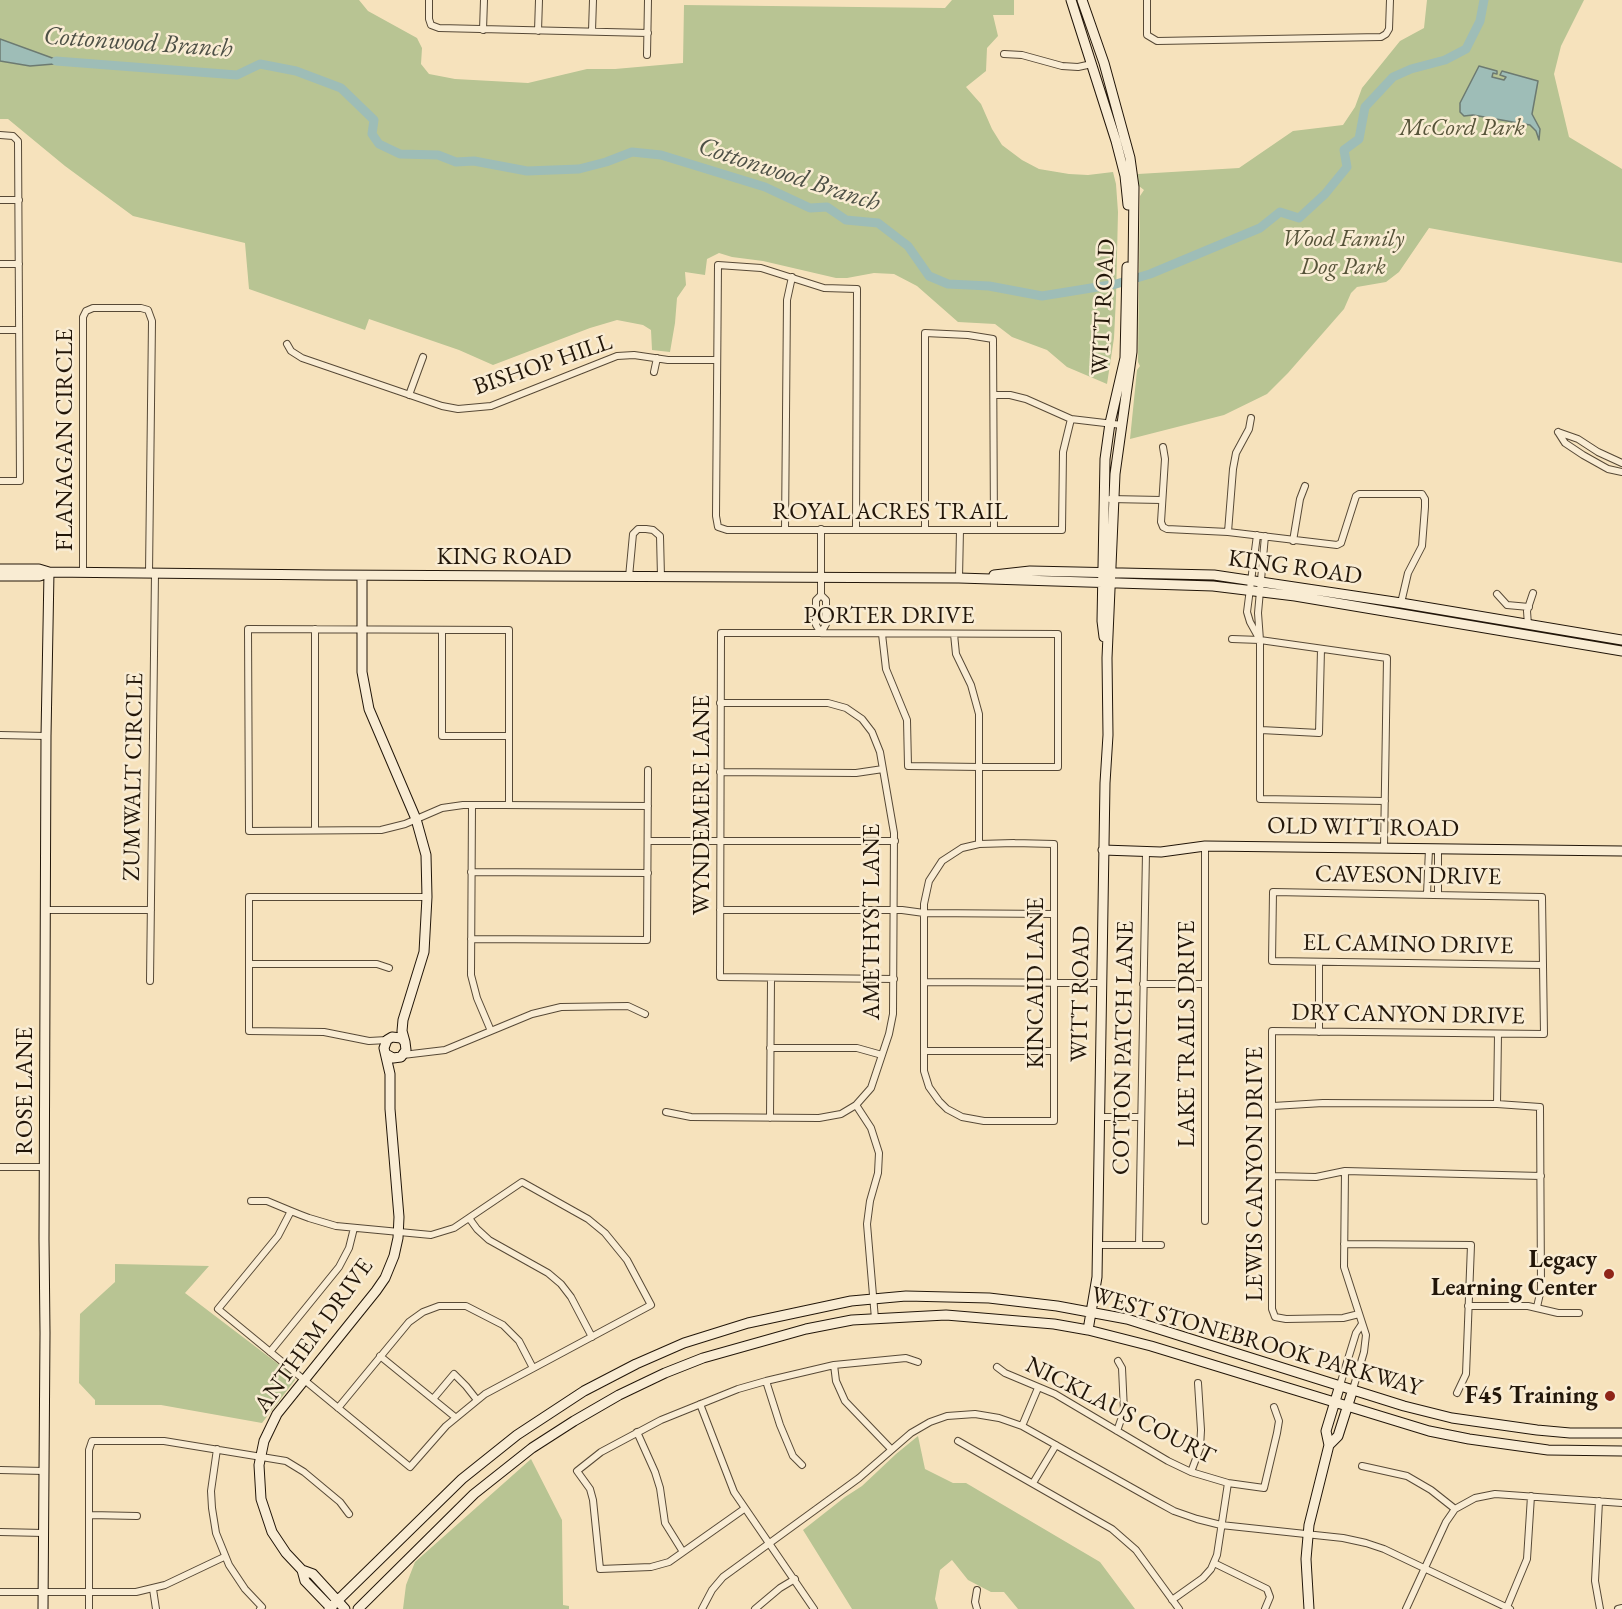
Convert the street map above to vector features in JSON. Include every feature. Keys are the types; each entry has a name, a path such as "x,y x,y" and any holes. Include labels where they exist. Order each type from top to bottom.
{"street":[{"path":"429,0 431,25 440,28 648,33"},
{"path":"483,30 484,0"},
{"path":"538,31 539,0"},
{"path":"592,31 593,0"},
{"path":"647,54 648,0"},
{"name":"WITT ROAD","path":"1071,0 1125,176 1131,239"},
{"name":"WITT ROAD","path":"1082,0 1103,60 1130,158 1134,187 1128,358 1122,425 1109,499"},
{"path":"1146,0 1147,35 1157,41 1381,37 1389,29 1390,0"},
{"path":"1004,54 1078,67 1103,60"},
{"path":"0,135 16,137 18,141 20,481 0,481"},
{"path":"0,200 19,200"},
{"path":"0,264 19,264"},
{"path":"716,360 718,265 753,267 824,288 857,289 856,529"},
{"path":"786,530 787,300 792,277"},
{"name":"FLANAGAN CIRCLE","path":"83,573 83,317 86,311 93,308 141,308 148,310 152,321 152,573"},
{"path":"0,330 19,330"},
{"path":"924,529 925,333 993,339 994,530"},
{"name":"BISHOP HILL","path":"287,344 291,351 302,358 442,406 458,409 491,406 617,356 634,355 668,360 716,360"},
{"path":"409,394 423,357"},
{"path":"654,372 657,358"},
{"name":"WITT ROAD","path":"1088,1330 1093,1312 1097,1278 1103,850 1108,735 1109,499 1105,459 1110,423 1128,358"},
{"name":"ROYAL ACRES TRAIL","path":"716,360 716,516 718,527 727,530 1062,530 1063,452 1071,419"},
{"path":"994,395 1010,395 1026,399 1071,419 1122,425"},
{"path":"1228,532 1235,461 1251,418"},
{"path":"1622,462 1598,452 1578,439 1558,432 1565,443 1583,455 1608,469 1622,472"},
{"path":"1163,447 1165,459 1161,522 1163,527 1171,530 1228,532 1339,545 1356,496 1359,494 1422,494 1425,499 1422,546 1408,573 1399,614"},
{"path":"1293,541 1300,499 1305,486"},
{"path":"1109,499 1161,500"},
{"path":"629,577 634,531 646,529 653,530 660,538 661,577"},
{"path":"821,530 821,595 826,600 825,624 821,633"},
{"path":"959,578 960,530"},
{"path":"1257,536 1255,586 1260,639 1260,799 1385,801"},
{"path":"1260,639 1247,612 1265,536"},
{"name":"KING ROAD","path":"0,568 83,573 821,578 959,578 1030,571 1213,586 1255,586 1401,603 1622,640"},
{"name":"KING ROAD","path":"0,576 39,576 50,572"},
{"name":"ROSE LANE","path":"43,1609 46,736 50,572"},
{"name":"ZUMWALT CIRCLE","path":"150,981 152,573"},
{"path":"362,576 362,672 369,710 416,819 426,855 427,897 424,952 403,1020 398,1030 384,1045 385,1052"},
{"name":"KING ROAD","path":"1255,586 1399,614 1622,651"},
{"path":"1527,636 1528,607 1533,593"},
{"path":"1497,594 1507,605 1528,607"},
{"path":"509,805 509,630 248,629 249,831 381,830 442,808 472,805 648,806"},
{"path":"315,629 315,830"},
{"path":"442,630 442,736 509,736"},
{"name":"PORTER DRIVE","path":"721,633 1058,634 1058,767 980,767"},
{"name":"WYNDEMERE LANE","path":"721,633 720,977 771,979"},
{"path":"882,634 886,669 907,720 908,766 980,767"},
{"path":"954,634 956,654 971,685 980,722 980,844 962,848 946,857 934,870 924,898 924,1051 1054,1052"},
{"path":"1232,639 1260,639 1387,658 1384,848"},
{"path":"1261,730 1319,734 1321,649"},
{"name":"AMETHYST LANE","path":"720,703 828,703 846,708 862,719 870,727 877,741 895,842 892,1021 871,1088 856,1105"},
{"path":"0,735 46,736"},
{"path":"720,772 856,772 883,769"},
{"path":"471,939 647,939 648,770"},
{"path":"472,805 471,975 477,998 491,1031"},
{"path":"648,841 895,842"},
{"name":"KINCAID LANE","path":"924,1051 924,1071 930,1087 947,1109 968,1119 984,1121 1054,1121 1054,844 980,844"},
{"name":"OLD WITT ROAD","path":"1103,850 1167,852 1205,846 1622,851"},
{"name":"LAKE TRAILS DRIVE","path":"1205,846 1205,1221"},
{"path":"1427,894 1433,849"},
{"path":"1433,849 1438,894"},
{"name":"COTTON PATCH LANE","path":"1139,1245 1146,852"},
{"path":"471,872 648,873"},
{"name":"CAVESON DRIVE","path":"1272,961 1273,892 1438,894 1542,897 1543,965"},
{"path":"420,1053 398,1037 369,1041 324,1032 249,1031 249,897 427,897"},
{"path":"46,910 150,910"},
{"path":"720,910 894,910 924,913 1054,914"},
{"name":"EL CAMINO DRIVE","path":"1272,961 1543,965"},
{"path":"1319,962 1319,1032"},
{"path":"249,964 377,964 389,968"},
{"name":"DRY CANYON DRIVE","path":"1272,1031 1544,1034 1543,965"},
{"path":"770,1118 771,979 894,979"},
{"path":"924,982 1101,983"},
{"path":"1143,984 1204,984"},
{"path":"369,1041 393,1058 445,1050 532,1014 561,1007 628,1006 645,1014"},
{"path":"402,1056 405,1043 402,1030 403,1020"},
{"name":"LEWIS CANYON DRIVE","path":"1272,1031 1272,1309 1275,1317 1286,1319 1343,1318 1359,1314"},
{"path":"1497,1104 1498,1034"},
{"path":"770,1048 854,1048 882,1055"},
{"name":"ANTHEM DRIVE","path":"345,1609 332,1607 313,1574 302,1570 281,1546 265,1516 259,1491 261,1456 264,1441 273,1420 381,1285 394,1256 399,1233 399,1210 391,1128 390,1077 385,1052"},
{"name":"ANTHEM DRIVE","path":"390,1077 395,1064 402,1056"},
{"path":"1273,1106 1323,1103 1497,1104 1540,1107 1541,1289 1537,1307"},
{"path":"666,1112 691,1118 830,1117 856,1105 872,1128 879,1153 878,1173 867,1216 875,1318"},
{"path":"1099,1117 1141,1117"},
{"path":"0,1167 45,1167"},
{"path":"1272,1176 1316,1177 1345,1171 1541,1176"},
{"path":"1329,1445 1338,1436 1364,1352 1366,1335 1344,1268 1345,1171"},
{"path":"251,1202 267,1201 327,1224 425,1236 454,1228 522,1182 588,1219 605,1233 627,1260 651,1305 477,1400 437,1434 410,1467 218,1309 278,1236 291,1211"},
{"path":"469,1218 489,1240 548,1273 561,1284 568,1292 592,1336"},
{"path":"270,1352 339,1267 349,1248 354,1228"},
{"path":"1344,1244 1472,1245 1466,1374 1457,1393"},
{"path":"1098,1245 1161,1245"},
{"name":"WEST STONEBROOK PARKWAY","path":"332,1607 462,1479 517,1436 584,1391 636,1364 684,1343 748,1323 822,1306 873,1299 906,1296 989,1298 1093,1312 1146,1325 1404,1406 1497,1426 1570,1433 1622,1433"},
{"path":"338,1408 409,1322 433,1307 450,1304 471,1308 503,1325 519,1341 533,1368"},
{"path":"1468,1306 1537,1307 1558,1312 1578,1313"},
{"name":"WEST STONEBROOK PARKWAY","path":"358,1609 474,1494 532,1448 574,1421 664,1373 703,1358 774,1337 841,1322 946,1315 1054,1324 1151,1346 1429,1431 1480,1441 1548,1450 1622,1451"},
{"path":"1309,1609 1306,1559 1308,1535 1316,1491 1329,1445 1326,1431 1356,1333 1362,1324"},
{"path":"380,1356 455,1417"},
{"path":"744,1509 669,1562 651,1568 600,1569 593,1500 590,1489 577,1471 601,1452 685,1409 766,1381 834,1365 906,1358 918,1362"},
{"path":"1117,1431 1124,1411 1122,1368 1118,1361"},
{"path":"834,1365 836,1381 845,1401 891,1449"},
{"name":"NICKLAUS COURT","path":"997,1367 1005,1373 1055,1394 1168,1461 1191,1472 1228,1483 1264,1488 1279,1421 1274,1407"},
{"path":"433,1400 454,1374 477,1400"},
{"path":"766,1381 793,1456 802,1465"},
{"path":"1191,1472 1200,1448 1202,1430 1198,1383"},
{"path":"1022,1426 1038,1388"},
{"path":"700,1404 734,1492 814,1609"},
{"path":"702,1609 712,1590 723,1577 860,1478 891,1449 920,1427 947,1416 986,1415 1011,1421 1174,1511 1197,1519 1221,1525 1343,1538 1384,1548 1508,1608 1527,1559 1531,1496"},
{"path":"637,1432 660,1488 665,1523 683,1552"},
{"path":"89,1609 89,1450 92,1441 155,1440 286,1461 300,1468 340,1502 349,1514"},
{"path":"958,1441 1112,1528 1136,1550 1179,1609"},
{"path":"1033,1483 1056,1445"},
{"path":"217,1449 212,1482 212,1508 216,1533 225,1557 239,1581 261,1608"},
{"path":"1362,1466 1407,1476 1431,1490 1455,1509"},
{"path":"0,1470 44,1471"},
{"path":"462,1479 474,1494"},
{"path":"1172,1600 1203,1578 1214,1563 1228,1483"},
{"path":"1406,1609 1446,1522 1455,1509 1475,1498 1495,1494 1622,1503"},
{"path":"1599,1501 1595,1581 1600,1609"},
{"path":"90,1515 137,1516"},
{"path":"0,1532 43,1533"},
{"path":"0,1592 128,1593 153,1589 225,1557"},
{"path":"1214,1563 1263,1587 1270,1593 1265,1609"},
{"path":"755,1609 780,1588 795,1580"},
{"path":"153,1589 156,1609"},
{"path":"977,1590 975,1602 977,1609"}],"green space":[{"path":"0,0 359,0 368,11 417,38 422,48 421,64 429,74 455,79 528,83 587,69 683,63 684,5 945,8 952,0 1014,0 1014,15 993,15 998,36 987,48 986,71 966,87 981,104 1002,145 1022,160 1039,169 1069,174 1088,175 1113,172 1118,212 1116,298 1114,338 1107,384 1067,367 1047,350 1012,337 995,324 958,322 917,286 894,274 874,273 836,278 719,253 707,259 705,275 685,272 686,285 677,298 670,352 652,350 651,330 643,325 617,320 493,365 459,350 369,319 365,330 249,289 245,243 133,216 65,166 8,119 0,119 0,61 30,66 64,63 0,39"},
{"name":"McCord Park","path":"1427,0 1584,0 1561,46 1554,74 1569,137 1622,169 1622,263 1429,228 1399,272 1386,282 1357,287 1351,293 1344,309 1267,394 1224,415 1130,439 1137,370 1140,366 1138,362 1140,196 1144,190 1139,186 1138,174 1239,168 1293,131 1343,125 1355,107 1362,88 1400,41 1424,28"},
{"path":"115,1264 209,1266 185,1293 294,1376 295,1380 262,1423 161,1405 95,1405 95,1400 79,1383 80,1314 115,1282"},
{"path":"918,1436 925,1469 953,1483 966,1483 1100,1562 1135,1609 1018,1609 1004,1592 991,1592 968,1580 952,1560 940,1570 935,1599 938,1609 852,1609 803,1530 862,1486"},
{"path":"531,1459 562,1520 563,1605 569,1606 569,1609 403,1609 406,1585 415,1562"}],"water":[{"path":"0,39 66,63 30,66 0,61"},
{"path":"1479,66 1497,71 1497,74 1493,73 1492,77 1504,80 1506,77 1500,75 1502,71 1538,81 1532,114 1540,129 1539,140 1536,131 1530,125 1473,115 1464,116 1460,112 1460,103"}],"waterway":[{"name":"Cottonwood Branch","path":"56,61 237,75 260,64 296,71 341,88 374,120 372,134 379,144 400,154 438,155 456,162 474,161 527,171 579,169 632,152 661,155 765,187 810,208 827,207 846,220 878,223 908,246 929,276 948,284 989,286 1042,296 1116,284 1150,274 1260,228 1280,212 1299,218 1325,194 1347,167 1344,150 1359,139 1365,107 1393,77 1411,69 1445,60 1466,49 1480,21 1484,0"}],"place":[{"name":"Legacy Learning Center","path":"1609,1274"},
{"name":"F45 Training","path":"1610,1396"}],"park label":[{"name":"Wood Family Dog Park","path":"1343,253"}]}
